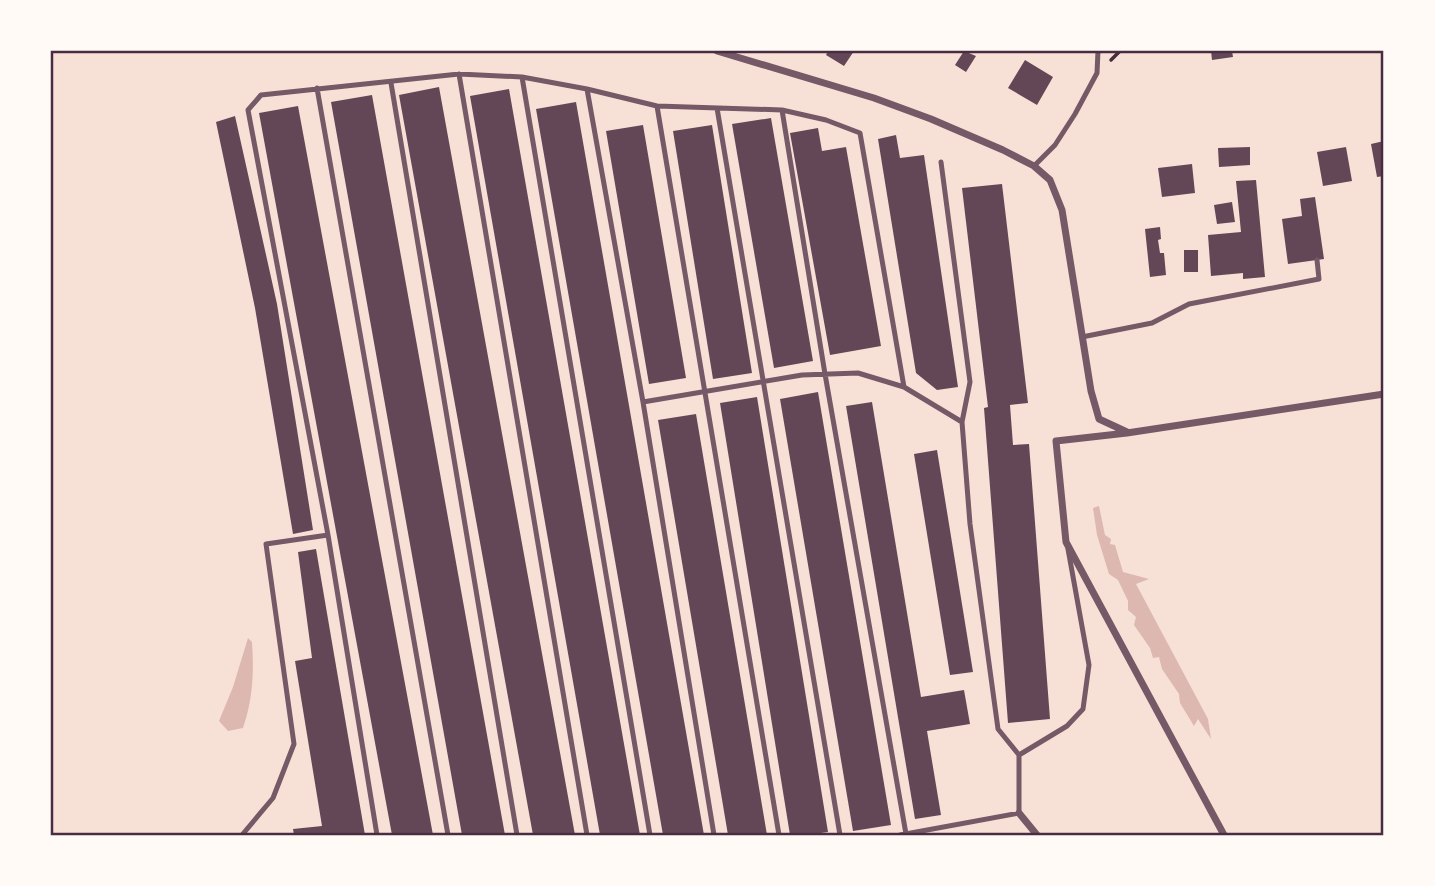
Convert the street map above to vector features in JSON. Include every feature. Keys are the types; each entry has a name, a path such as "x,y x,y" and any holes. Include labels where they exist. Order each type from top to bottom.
{"street":[{"path":"717,51 874,98 1003,150 1034,166 1050,180 1062,210 1091,391 1099,419 1128,433"},
{"path":"1224,835 1066,542 1056,441 1128,433 1384,394"},
{"path":"1020,813 1037,835"}],"lane":[{"path":"1034,166 1055,145 1075,114 1097,73 1098,51"},
{"path":"459,74 587,835"},
{"path":"377,835 328,535 248,110 261,95 459,74 522,77 657,106 782,110 826,120 860,133 904,387"},
{"path":"522,77 650,835"},
{"path":"391,83 517,835"},
{"path":"317,88 449,835"},
{"path":"587,89 643,402 714,835"},
{"path":"657,106 779,835"},
{"path":"717,108 840,835"},
{"path":"782,110 903,835 1020,813 1019,755 998,729 970,524 962,422 970,382 941,162"},
{"path":"1082,337 1152,323 1189,304 1319,279 1317,260"},
{"path":"643,402 802,375 858,373 904,387 962,422"},
{"path":"242,835 273,798 294,744 266,544 328,535"},
{"path":"1019,755 1067,726 1083,709 1089,664 1066,542"}],"shaded area":[{"path":"1099,506 1105,535 1111,539 1110,544 1115,545 1123,572 1149,579 1136,584 1208,719 1211,739 1198,719 1194,726 1180,703 1179,694 1162,669 1159,657 1153,658 1150,648 1134,625 1136,617 1128,610 1128,601 1118,580 1109,574 1097,535 1093,508"},
{"path":"248,638 252,642 253,664 249,707 243,728 228,731 219,721"}],"building":[{"path":"828,51 854,51 844,66 826,55"},
{"path":"964,51 976,56 966,72 955,65"},
{"path":"1211,51 1232,51 1233,57 1212,60"},
{"path":"1025,60 1053,77 1037,105 1008,88"},
{"path":"439,87 575,835 533,835 399,95"},
{"path":"509,89 640,835 600,835 470,96"},
{"path":"372,95 505,835 462,835 331,102"},
{"path":"576,102 704,835 663,835 536,109"},
{"path":"298,106 433,835 392,835 259,113"},
{"path":"235,116 277,304 313,530 293,534 255,308 216,122"},
{"path":"771,118 813,361 774,368 732,124"},
{"path":"643,125 686,378 649,384 606,131"},
{"path":"712,125 752,373 713,379 673,131"},
{"path":"818,128 822,151 846,147 881,346 830,355 790,133"},
{"path":"896,135 900,158 924,155 958,387 937,390 916,373 878,139"},
{"path":"1384,141 1384,176 1377,177 1371,144"},
{"path":"1250,147 1250,165 1219,167 1218,148"},
{"path":"1346,147 1352,181 1323,186 1317,152"},
{"path":"1192,164 1195,193 1162,197 1158,168"},
{"path":"1256,180 1265,277 1243,279 1243,273 1211,276 1208,235 1241,232 1236,181"},
{"path":"1002,184 1028,403 1010,405 1013,445 1029,444 1050,719 1008,723 984,408 988,407 962,188"},
{"path":"1315,197 1324,259 1288,264 1282,219 1302,216 1300,199"},
{"path":"1232,202 1235,222 1217,224 1214,205"},
{"path":"1160,227 1161,239 1158,240 1160,253 1164,253 1166,275 1150,277 1145,229"},
{"path":"1184,250 1198,250 1198,272 1184,272"},
{"path":"818,392 891,825 853,831 780,399"},
{"path":"757,397 828,832 807,835 790,835 720,403"},
{"path":"872,402 921,697 964,690 970,724 927,731 941,815 915,819 846,406"},
{"path":"696,414 767,835 728,835 658,420"},
{"path":"937,450 973,672 950,675 914,454"},
{"path":"316,549 365,835 294,835 293,829 322,826 295,661 312,658 298,552"}]}
